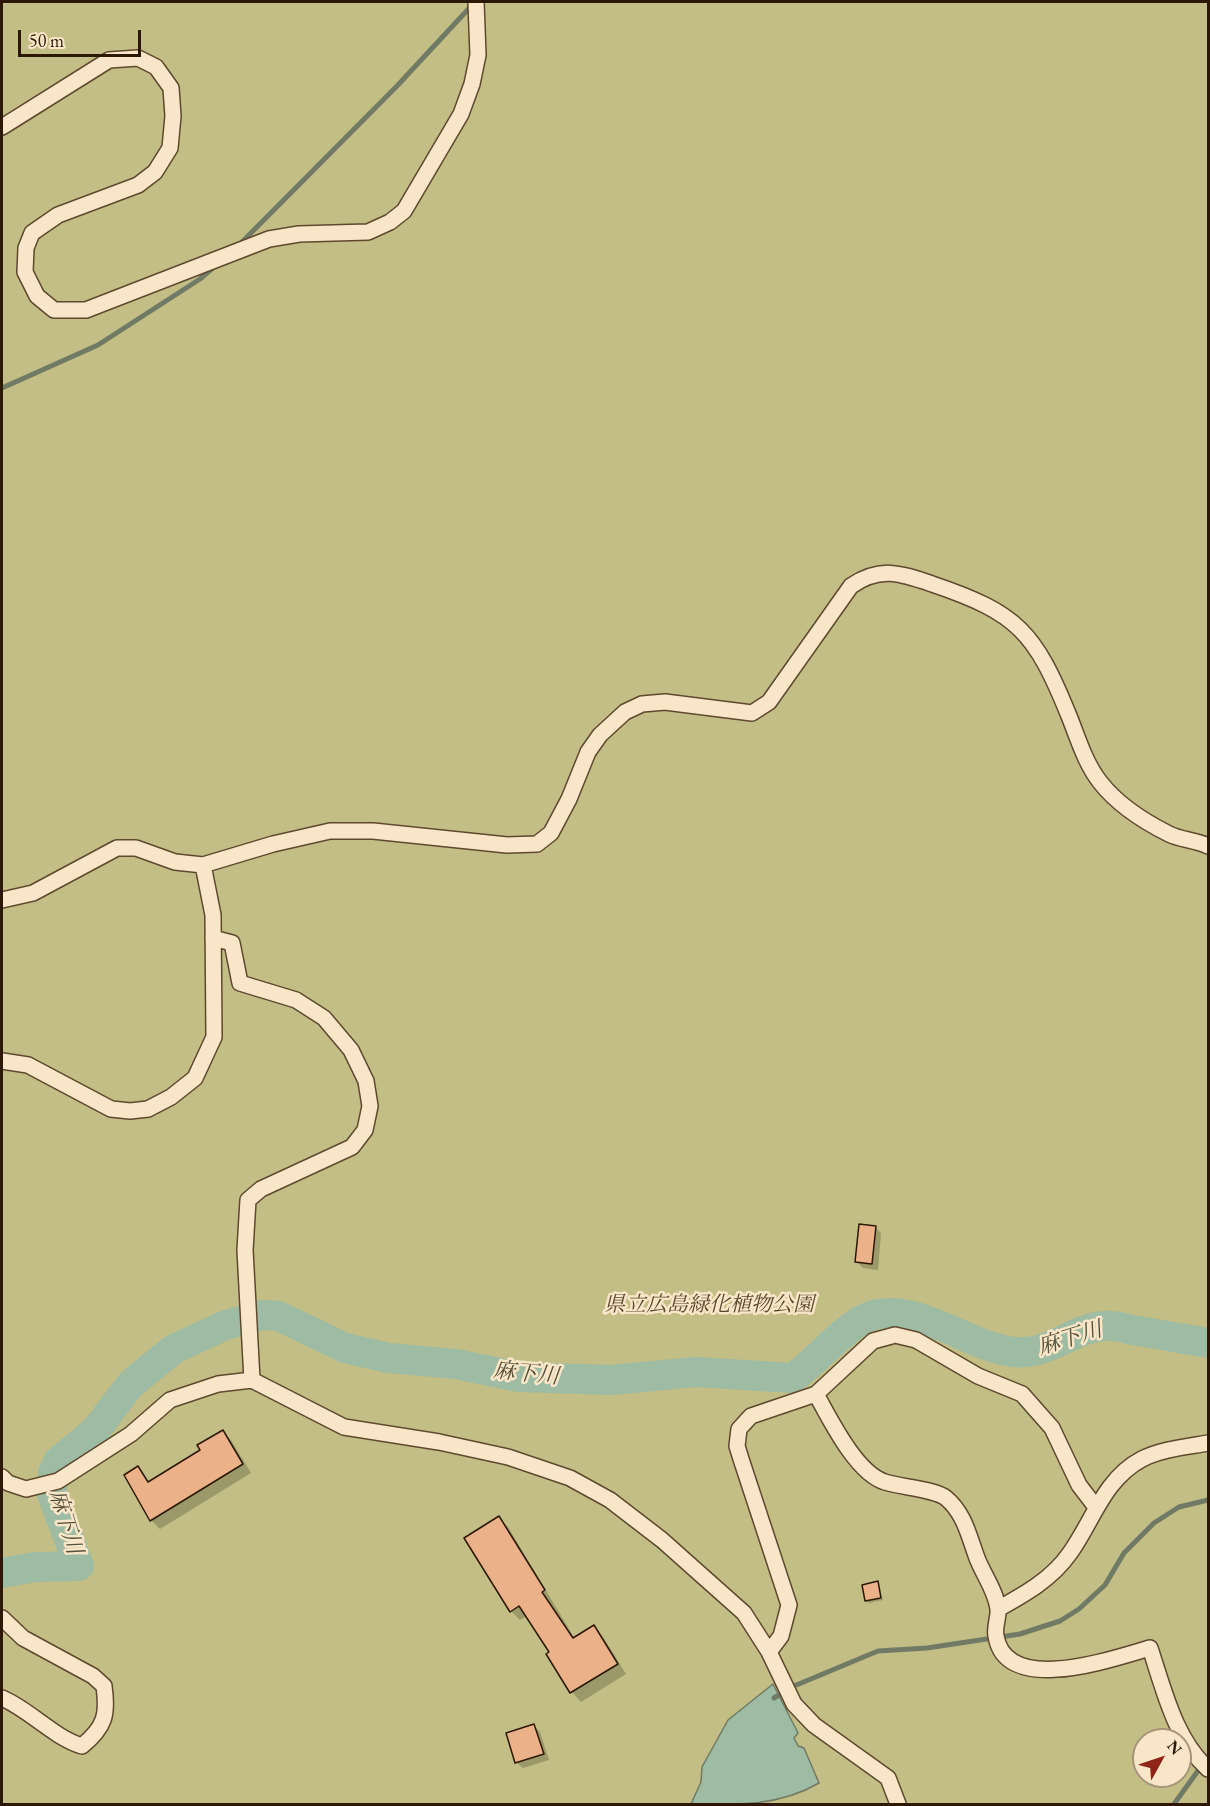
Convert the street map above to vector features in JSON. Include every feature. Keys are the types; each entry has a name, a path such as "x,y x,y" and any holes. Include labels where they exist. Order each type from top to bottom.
{"street":[{"path":"2,127 110,60 138,58 156,67 171,88 173,116 170,148 155,172 138,185 58,215 32,233 26,248 25,272 37,296 54,310 86,310 269,239 299,234 368,232 390,222 404,211 461,114 469,94 478,55 476,2"},
{"path":"2,900 33,893 117,848 136,848 174,862 203,866 273,844 330,831 373,831 507,845 537,844 551,833 569,799 588,752 600,735 625,712 642,704 665,702 752,713 769,702 851,586 866,575 886,571 969,597 1018,624 1047,664 1081,747 1100,782 1116,800 1171,834 1209,846"},
{"path":"2,1061 28,1065 111,1109 148,1109 171,1097 195,1078 214,1037 213,915 203,866"},
{"path":"213,938 232,943 240,983 296,1000 324,1018 351,1050 366,1081 370,1106 364,1130 352,1147 261,1189 248,1200 244,1250 252,1380"},
{"path":"769,1652 781,1636 789,1605 737,1446 739,1429 751,1416 816,1394 873,1341 895,1335 916,1340 978,1376 1022,1394 1053,1428 1078,1485 1095,1506"},
{"path":"2,1477 8,1483 26,1489 58,1481 131,1434 170,1400 218,1384 252,1380 344,1427 439,1442 508,1457 570,1478 610,1500 662,1540 744,1613 769,1652 794,1704 814,1725 888,1778 898,1804"},
{"path":"816,1394 843,1442 867,1470 882,1481 946,1498 968,1528 977,1558 998,1609 996,1636 1004,1654 1022,1666 1064,1670 1150,1648 1179,1731 1198,1760 1209,1769"},
{"path":"998,1609 1029,1593 1055,1570 1071,1552 1095,1506 1115,1481 1139,1461 1159,1452 1209,1443"},
{"path":"2,1618 23,1638 93,1676 104,1686 106,1717 95,1735 82,1746 69,1742 2,1698"}],"green space":[{"name":"県立広島緑化植物公園","path":"2,2 1208,2 1208,1804 2,1804"}],"shaded area":[{"path":"773,1684 798,1733 794,1738 798,1746 804,1748 819,1783 804,1791 774,1800 742,1804 691,1804 701,1782 702,1767 728,1720"}],"building":[{"path":"859,1224 876,1226 872,1264 855,1262"},
{"path":"223,1430 243,1464 150,1521 124,1475 138,1466 148,1482 200,1450 197,1445"},
{"path":"499,1516 545,1590 542,1592 573,1638 594,1625 618,1664 570,1693 546,1654 549,1652 519,1606 510,1612 464,1538"},
{"path":"878,1581 881,1598 865,1601 862,1585"},
{"path":"534,1724 544,1754 515,1763 506,1733"}],"waterway":[{"path":"240,244 397,86 474,3"},
{"path":"2,388 98,345 200,279 215,266"},
{"name":"麻下川","path":"2,1573 36,1567 79,1566 52,1494 53,1473 58,1462 96,1430 131,1384 174,1349 226,1325 263,1315 279,1316 345,1348 389,1358 456,1364 519,1377 612,1380 696,1372 793,1378 862,1320 888,1313 924,1319 979,1342 1014,1352 1038,1350 1082,1331 1108,1326 1208,1343"},
{"path":"774,1698 794,1686 878,1651 927,1648 1020,1634 1060,1621 1079,1609 1105,1585 1124,1553 1154,1523 1179,1507 1208,1500"},
{"path":"1174,1804 1208,1757"}]}
